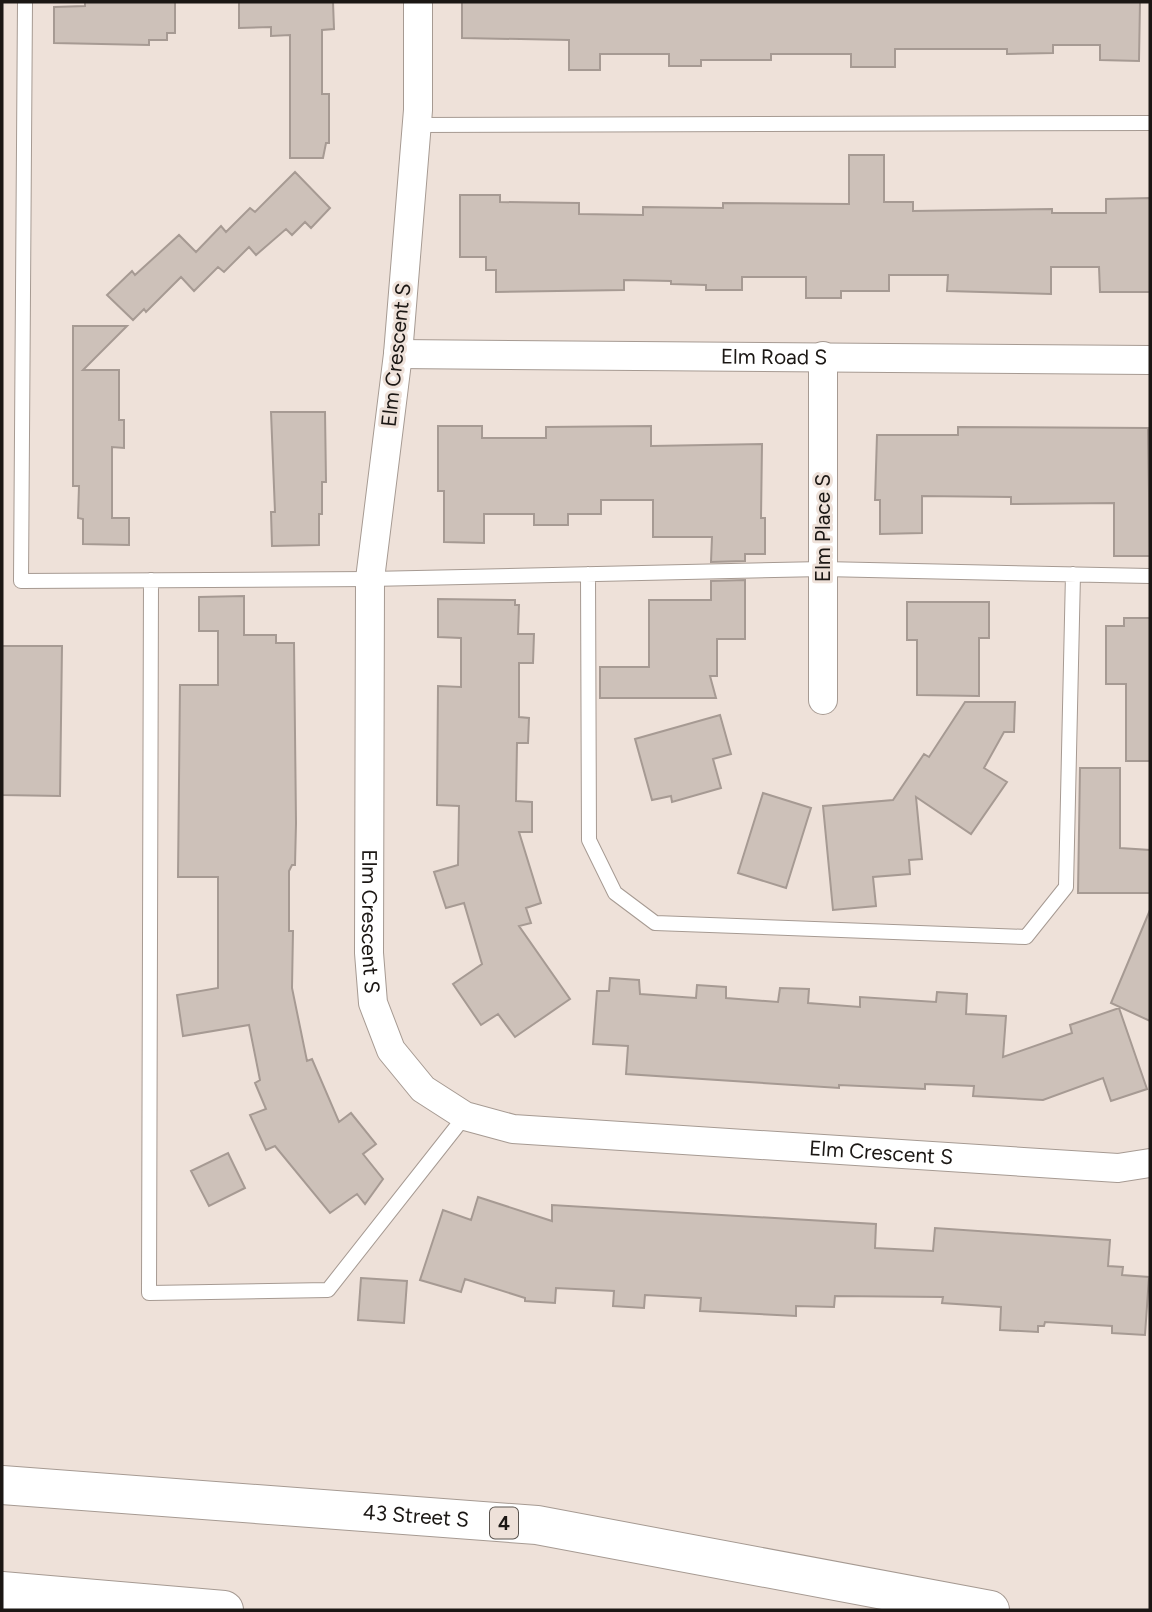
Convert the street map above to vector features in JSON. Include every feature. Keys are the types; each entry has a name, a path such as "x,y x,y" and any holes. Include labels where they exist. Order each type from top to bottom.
{"highway":[{"name":"43 Street S","path":"5,1484 537,1525 990,1610"},
{"path":"2,1591 224,1610"}],"street":[{"name":"Elm Crescent S","path":"418,2 416,125 398,354 370,579 369,953 373,1003 391,1050 423,1089 464,1116 527,1130 1118,1168 1150,1163"},
{"name":"Elm Road S","path":"398,354 1150,360"},
{"name":"Elm Place S","path":"823,356 823,701"}],"lane":[{"path":"25,2 21,581 370,579 823,569 1150,576"},
{"path":"416,125 1150,123"},
{"path":"588,574 589,840 615,893 655,923 1026,937 1066,887 1073,574"},
{"path":"151,580 149,1293 328,1290 464,1116"}],"building":[{"path":"85,2 175,2 175,33 167,33 167,40 149,40 149,45 54,43 54,7 85,6"},
{"path":"239,2 333,2 334,29 322,30 322,94 329,94 329,143 326,143 323,158 290,158 290,35 271,36 271,27 239,28"},
{"path":"462,2 1140,2 1139,61 1100,60 1100,45 1053,45 1053,53 1007,54 1007,49 895,49 895,67 851,67 851,54 771,54 771,60 701,60 701,66 669,66 669,54 600,54 600,70 569,70 569,40 462,38"},
{"path":"849,155 884,155 884,202 913,202 913,211 1052,209 1052,213 1106,213 1106,199 1150,198 1150,292 1100,292 1099,267 1051,267 1051,294 947,291 948,275 889,275 889,291 841,291 841,298 806,298 806,277 742,277 742,290 706,290 706,285 624,280 624,290 496,292 496,270 486,270 486,257 460,257 460,195 500,195 500,202 579,203 579,214 643,215 643,207 723,208 723,203 849,204"},
{"path":"295,172 330,208 311,228 305,222 292,235 286,229 256,255 249,247 224,272 218,267 194,291 181,277 146,312 144,309 133,320 107,295 132,271 135,275 179,235 196,252 221,226 226,232 250,208 255,212"},
{"path":"73,326 127,326 83,370 119,370 119,420 124,420 124,448 112,447 112,518 129,518 129,545 83,544 83,519 78,518 79,486 73,486"},
{"path":"271,412 325,412 326,482 322,482 319,545 272,546 271,512 275,512"},
{"path":"438,426 482,426 482,438 546,438 546,427 651,426 651,446 762,444 761,518 765,518 765,554 745,554 745,561 711,562 712,537 653,537 653,500 601,500 601,514 568,514 568,525 534,525 534,514 484,514 484,543 444,542 444,491 438,491"},
{"path":"958,427 1148,428 1150,556 1114,556 1114,503 1011,504 1011,497 922,496 922,533 880,534 880,500 875,500 877,435 958,435"},
{"path":"745,580 745,639 717,639 717,676 710,676 716,698 600,698 600,667 649,667 649,600 711,600 711,581"},
{"path":"244,596 244,635 276,635 276,643 294,643 296,823 295,865 292,865 289,871 289,931 293,931 292,988 307,1061 312,1059 339,1122 351,1113 376,1144 363,1154 383,1179 365,1204 357,1194 330,1213 275,1146 266,1150 250,1115 266,1109 255,1083 260,1080 249,1025 183,1036 177,995 218,988 218,877 178,877 180,685 218,685 218,631 199,631 199,597"},
{"path":"438,599 515,600 515,605 519,605 518,634 534,634 533,663 519,663 519,717 529,718 528,743 517,743 516,801 532,802 532,832 519,832 541,903 526,908 531,923 519,926 570,999 515,1037 498,1014 481,1025 453,984 482,964 464,903 446,908 434,872 458,865 459,806 437,805 438,686 461,687 461,638 438,637"},
{"path":"907,602 989,602 989,638 979,638 979,696 917,695 917,640 907,640"},
{"path":"1124,618 1150,618 1150,761 1126,761 1126,684 1106,684 1106,626 1124,626"},
{"path":"2,646 62,646 60,796 2,795"},
{"path":"965,702 1015,702 1014,732 1004,732 984,768 1007,782 971,834 916,797 922,859 909,860 910,874 873,877 876,906 833,910 823,806 893,800 924,754 929,757"},
{"path":"720,715 731,754 713,759 721,788 672,802 671,796 652,800 635,739"},
{"path":"1080,768 1120,768 1120,848 1150,850 1150,893 1078,893"},
{"path":"763,793 811,808 786,888 738,873"},
{"path":"1150,910 1150,1021 1111,1003"},
{"path":"610,978 639,980 640,994 696,998 697,985 726,987 726,998 778,1002 780,988 809,989 808,1003 860,1007 860,997 936,1002 937,992 967,994 966,1014 1006,1016 1003,1057 1072,1033 1070,1025 1119,1008 1147,1089 1111,1101 1103,1078 1043,1100 973,1096 974,1086 925,1084 925,1089 839,1085 839,1088 626,1074 628,1046 593,1044 597,991 609,991"},
{"path":"228,1153 245,1188 209,1206 191,1171"},
{"path":"478,1197 552,1221 552,1205 876,1224 875,1248 933,1251 935,1228 1110,1240 1108,1266 1123,1267 1122,1275 1149,1277 1145,1335 1112,1333 1112,1326 1045,1322 1044,1326 1038,1326 1038,1332 1000,1330 1001,1307 942,1303 943,1297 835,1296 834,1307 796,1306 796,1316 700,1311 701,1298 645,1295 644,1308 613,1306 614,1291 556,1288 555,1303 525,1301 525,1298 465,1279 461,1292 420,1280 443,1210 471,1220"},
{"path":"361,1278 407,1281 404,1323 358,1320"}]}
